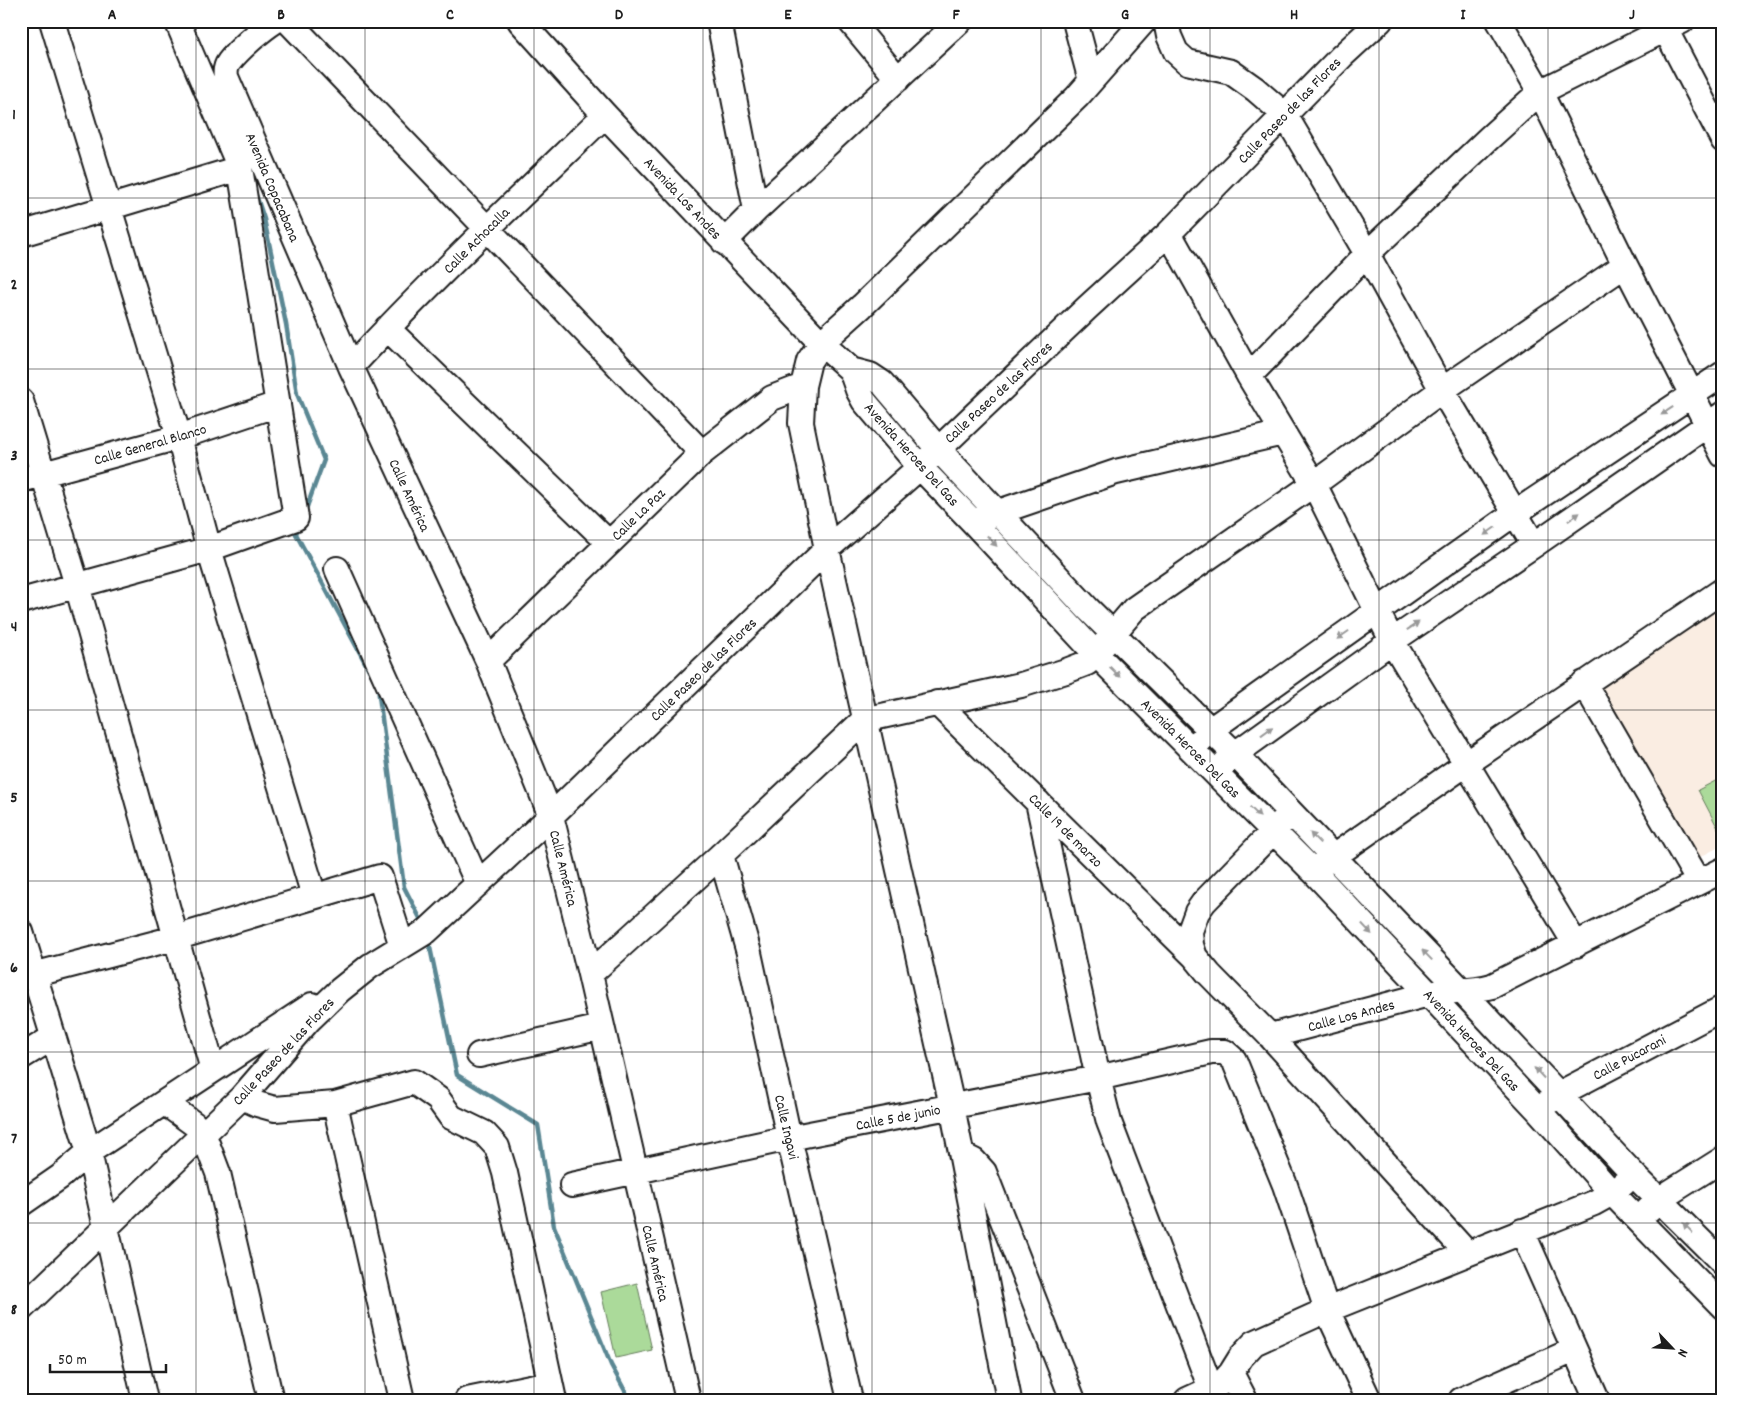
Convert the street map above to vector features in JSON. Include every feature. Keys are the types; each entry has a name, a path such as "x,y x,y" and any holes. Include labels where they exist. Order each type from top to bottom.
{"street":[{"path":"52,21 179,437 209,549 314,896"},
{"path":"21,601 209,549 296,518 240,168 177,21"},
{"name":"Avenida Copacabana","path":"274,21 228,63 225,72 226,77 351,367"},
{"path":"288,21 702,453"},
{"name":"Avenida Los Andes","path":"520,21 724,242 821,343 850,370"},
{"path":"719,21 756,210"},
{"path":"850,21 898,79"},
{"path":"724,242 960,21"},
{"path":"1075,21 1091,81"},
{"path":"1009,1400 952,1106 864,720 801,423 803,386 809,361 821,343 1077,97 1144,21"},
{"path":"1166,21 1169,36 1176,52 1187,62 1231,72 1285,115 1367,254 1442,390 1534,545"},
{"name":"Calle Paseo de las Flores","path":"21,1309 242,1097 308,1021 334,996 370,966 426,931 551,816 827,549 920,467 1169,233 1342,56 1380,21"},
{"path":"1499,21 1540,92 1691,394 1715,420 1723,455"},
{"path":"1249,376 1367,254 1488,138 1540,92 1670,24 1723,140"},
{"name":"Calle Achocalla","path":"351,367 387,328 486,229 605,114"},
{"path":"21,234 240,168"},
{"path":"1169,233 1249,376 1314,484 1392,641 1576,945"},
{"path":"590,974 721,855 864,720 1021,685 1087,663 1134,609 1314,484 1442,390 1625,265"},
{"path":"387,328 609,543"},
{"name":"Calle América","path":"351,367 488,661 551,816 590,974 688,1400"},
{"name":"Avenida Heroes Del Gas","path":"850,370 870,375 882,383 938,449 1113,634 1235,754 1462,991 1634,1175 1723,1263"},
{"name":"Avenida Heroes Del Gas","path":"850,370 864,401 920,467 974,522 1096,654 1313,871 1538,1110 1612,1193 1723,1308"},
{"path":"1193,750 1210,730 1515,513 1723,374"},
{"name":"Calle La Paz","path":"488,661 702,453 772,398 803,386"},
{"path":"21,401 32,477 77,585 213,1070"},
{"name":"Calle General Blanco","path":"32,477 179,437 278,404"},
{"path":"1215,772 1235,754 1392,641 1715,420"},
{"path":"974,522 997,512 1116,472 1283,433"},
{"path":"337,569 478,884"},
{"path":"1313,871 1584,683 1723,590"},
{"path":"1584,683 1699,882"},
{"name":"Calle 19 de marzo","path":"937,703 1195,957 1209,974 1270,1036 1467,1253"},
{"path":"1038,802 1109,1122 1212,1389"},
{"path":"1195,957 1190,938 1192,924 1197,912 1204,902 1291,813"},
{"name":"Calle Ingavi","path":"721,855 749,954 789,1138 850,1400"},
{"name":"Calle Los Andes","path":"1270,1036 1429,994 1448,990 1476,991 1492,986 1723,870"},
{"path":"27,976 175,938 380,877 402,946"},
{"path":"21,932 27,976 52,1038 89,1152 145,1400"},
{"path":"21,1204 60,1177 89,1152 313,1004 334,996"},
{"name":"Calle Pucarani","path":"1538,1110 1559,1094 1723,1008"},
{"path":"479,1055 602,1027"},
{"path":"21,1056 52,1038"},
{"name":"Calle 5 de junio","path":"572,1185 789,1138 1098,1078 1211,1052 1225,1052 1234,1060 1285,1185 1327,1310"},
{"path":"242,1097 257,1104 276,1109 335,1104 414,1082 438,1099 451,1117 484,1133 497,1147 505,1173 552,1391 467,1400"},
{"path":"165,1103 194,1124 203,1134 218,1173 271,1400"},
{"path":"335,1104 402,1400"},
{"path":"962,1155 974,1161 984,1172 1073,1400"},
{"path":"1637,1218 1660,1200 1723,1159"},
{"path":"1187,1400 1212,1389 1231,1373 1241,1357 1254,1343 1327,1310 1594,1203 1612,1193 1634,1175"},
{"path":"1522,1231 1597,1400"},
{"path":"1327,1310 1369,1400"},
{"path":"1461,1400 1574,1350"},
{"path":"1231,1373 1245,1400"}],"shaded area":[{"path":"1723,601 1723,845 1696,859 1593,691"}],"green space":[{"path":"1723,777 1723,838 1698,790"},
{"path":"637,1283 652,1350 616,1358 601,1292"}],"waterway":[{"path":"256,195 264,219 286,324 297,394 324,460 305,512"},
{"path":"299,526 296,534 375,681"},
{"path":"378,688 404,887 423,924"},
{"path":"428,938 457,1075 538,1125 554,1226 611,1365 630,1400"}]}
